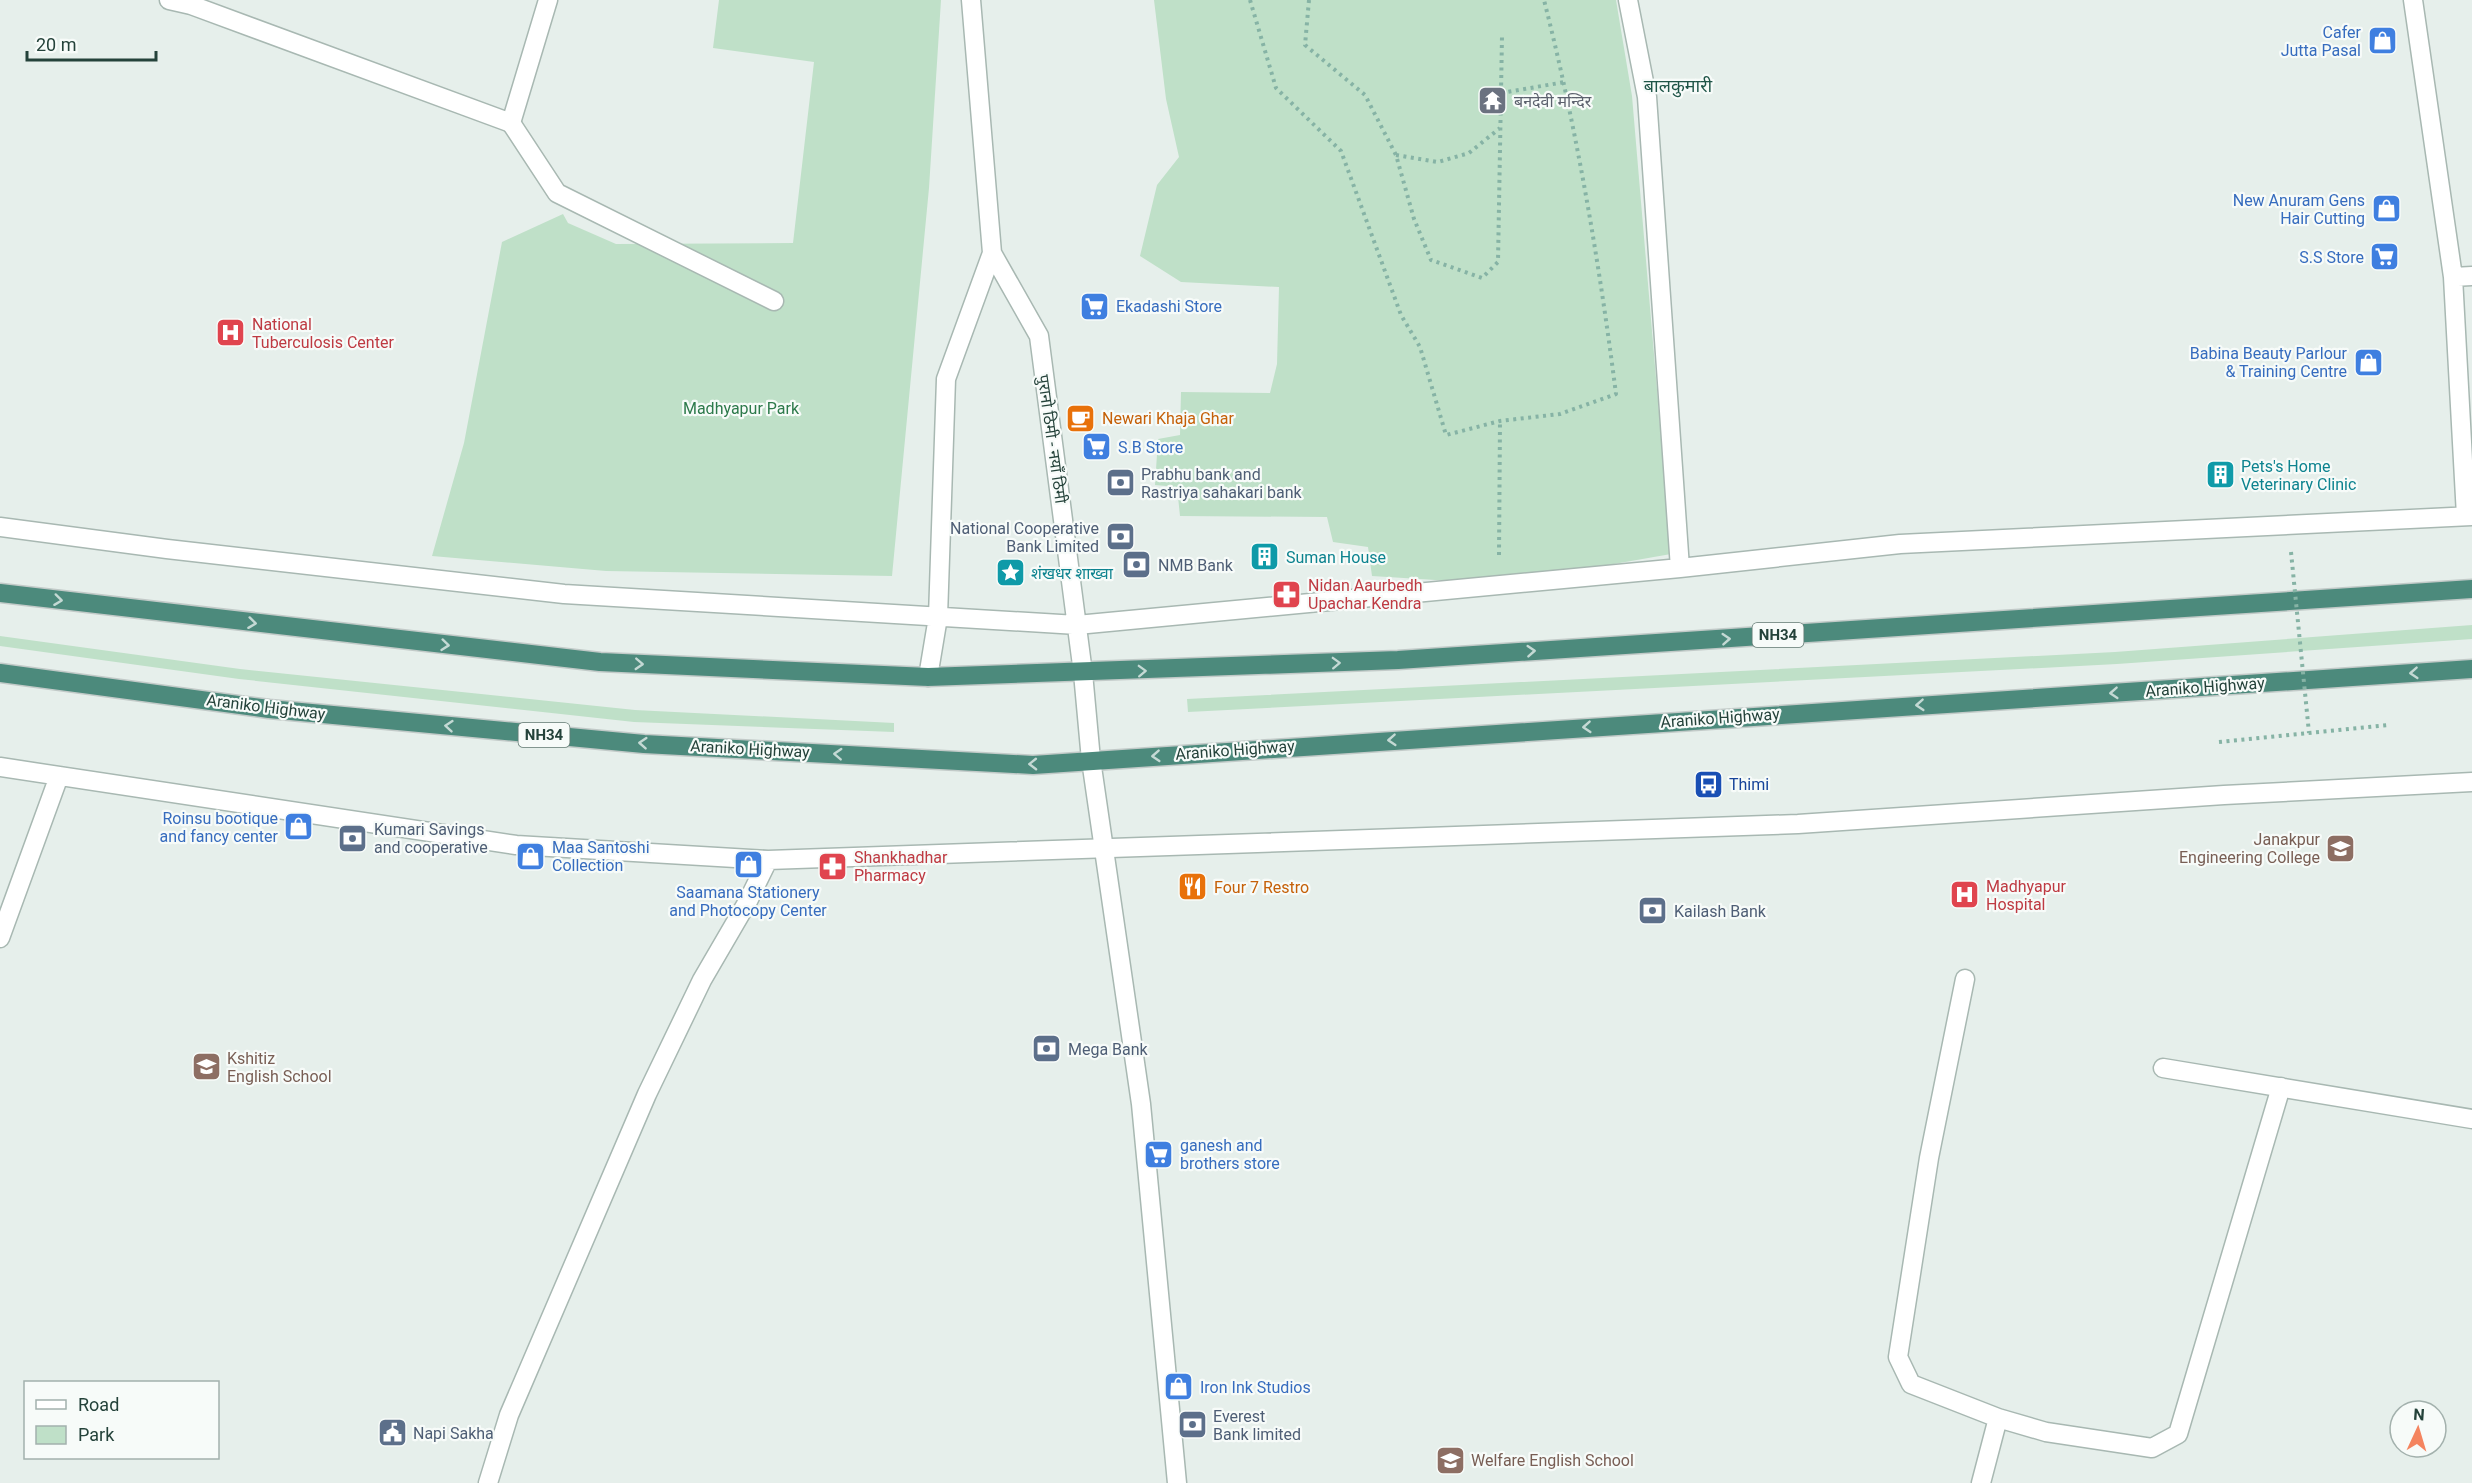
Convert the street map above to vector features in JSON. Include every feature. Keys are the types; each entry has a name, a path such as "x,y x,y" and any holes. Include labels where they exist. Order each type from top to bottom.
{"highway":[{"name":"NH34","path":"0,593 600,662 928,677 1398,660 2472,589"},
{"name":"Araniko Highway","path":"0,673 269,709 644,744 1033,765 2472,669"}],"street":[{"path":"169,0 191,5 511,123 557,193 774,301"},
{"path":"511,123 548,0"},
{"name":"पुरानो ठिमी - नयाँ ठिमी","path":"971,0 993,253 1039,336 1083,673 1091,760 1141,1104 1177,1483"},
{"path":"1628,0 1647,97 1680,568"},
{"path":"0,527 167,549 564,594 1077,625 1680,568 1900,544 2469,516 2453,277 2414,0"},
{"name":"पुरानो ठिमी - नयाँ ठिमी","path":"928,677 938,617 946,379 993,253"},
{"path":"2453,277 2472,276"},
{"path":"0,767 516,845 768,860 1798,824 2201,797 2472,782"},
{"path":"0,938 59,776"},
{"path":"488,1483 509,1415 647,1094 702,980 748,902 768,860"},
{"path":"1965,979 1929,1158 1898,1357 1911,1384 1998,1418 2046,1432 2152,1448 2178,1434 2281,1087"},
{"path":"2163,1068 2472,1119"},
{"path":"1981,1483 1998,1418"}],"path":[{"path":"1250,0 1276,88 1341,151 1401,315 1420,347 1446,435 1500,421 1560,414 1616,394 1600,269 1565,82 1544,0"},
{"path":"1309,0 1305,45 1365,95 1396,155 1414,219 1431,260 1482,278 1498,262 1502,36"},
{"path":"1501,93 1565,82"},
{"path":"1396,155 1438,162 1469,153 1500,128"},
{"path":"1499,584 1500,421"},
{"path":"2291,552 2309,732"},
{"path":"2219,742 2389,724"}],"green space":[{"name":"Madhyapur Park","path":"719,0 941,0 929,188 892,576 606,571 432,556 464,443 502,242 563,214 568,223 616,244 793,243 814,62 713,48"},
{"path":"1154,0 1616,0 1632,96 1671,554 1499,584 1372,576 1368,547 1333,542 1327,517 1180,516 1177,487 1155,485 1158,439 1180,435 1181,392 1270,393 1277,364 1279,287 1181,282 1140,256 1157,185 1179,157 1166,99"},
{"path":"2472,625 2472,639 2117,664 1188,712 1187,699 2115,652"},
{"path":"0,636 240,669 635,710 894,723 894,732 634,722 239,679 0,646"}],"place":[{"name":"Cafer Jutta Pasal","path":"2382,41"},
{"name":"बनदेवी मन्दिर","path":"1493,101"},
{"name":"New Anuram Gens Hair Cutting","path":"2386,209"},
{"name":"S.S Store","path":"2385,257"},
{"name":"Ekadashi Store","path":"1095,306"},
{"name":"National Tuberculosis Center","path":"231,333"},
{"name":"Babina Beauty Parlour & Training Centre","path":"2368,362"},
{"name":"Newari Khaja Ghar","path":"1081,418"},
{"name":"S.B Store","path":"1097,447"},
{"name":"Pets's Home Veterinary Clinic","path":"2220,475"},
{"name":"Prabhu bank and Rastriya sahakari bank","path":"1120,483"},
{"name":"National Cooperative Bank Limited","path":"1120,537"},
{"name":"Suman House","path":"1265,557"},
{"name":"NMB Bank","path":"1137,565"},
{"name":"शंखधर शाख्वा","path":"1010,573"},
{"name":"Nidan Aaurbedh Upachar Kendra","path":"1287,594"},
{"name":"Thimi","path":"1708,784"},
{"name":"Roinsu bootique and fancy center","path":"299,827"},
{"name":"Kumari Savings and cooperative","path":"353,838"},
{"name":"Janakpur Engineering College","path":"2341,848"},
{"name":"Maa Santoshi Collection","path":"531,856"},
{"name":"Saamana Stationery and Photocopy Center","path":"748,864"},
{"name":"Shankhadhar Pharmacy","path":"833,866"},
{"name":"Four 7 Restro","path":"1193,887"},
{"name":"Madhyapur Hospital","path":"1965,895"},
{"name":"Kailash Bank","path":"1653,911"},
{"name":"Mega Bank","path":"1047,1049"},
{"name":"Kshitiz English School","path":"206,1067"},
{"name":"ganesh and brothers store","path":"1159,1154"},
{"name":"Iron Ink Studios","path":"1179,1387"},
{"name":"Everest Bank limited","path":"1192,1425"},
{"name":"Napi Sakha","path":"392,1433"},
{"name":"Welfare English School","path":"1450,1460"}],"district":[{"name":"बालकुमारी","path":"1678,85"}]}
